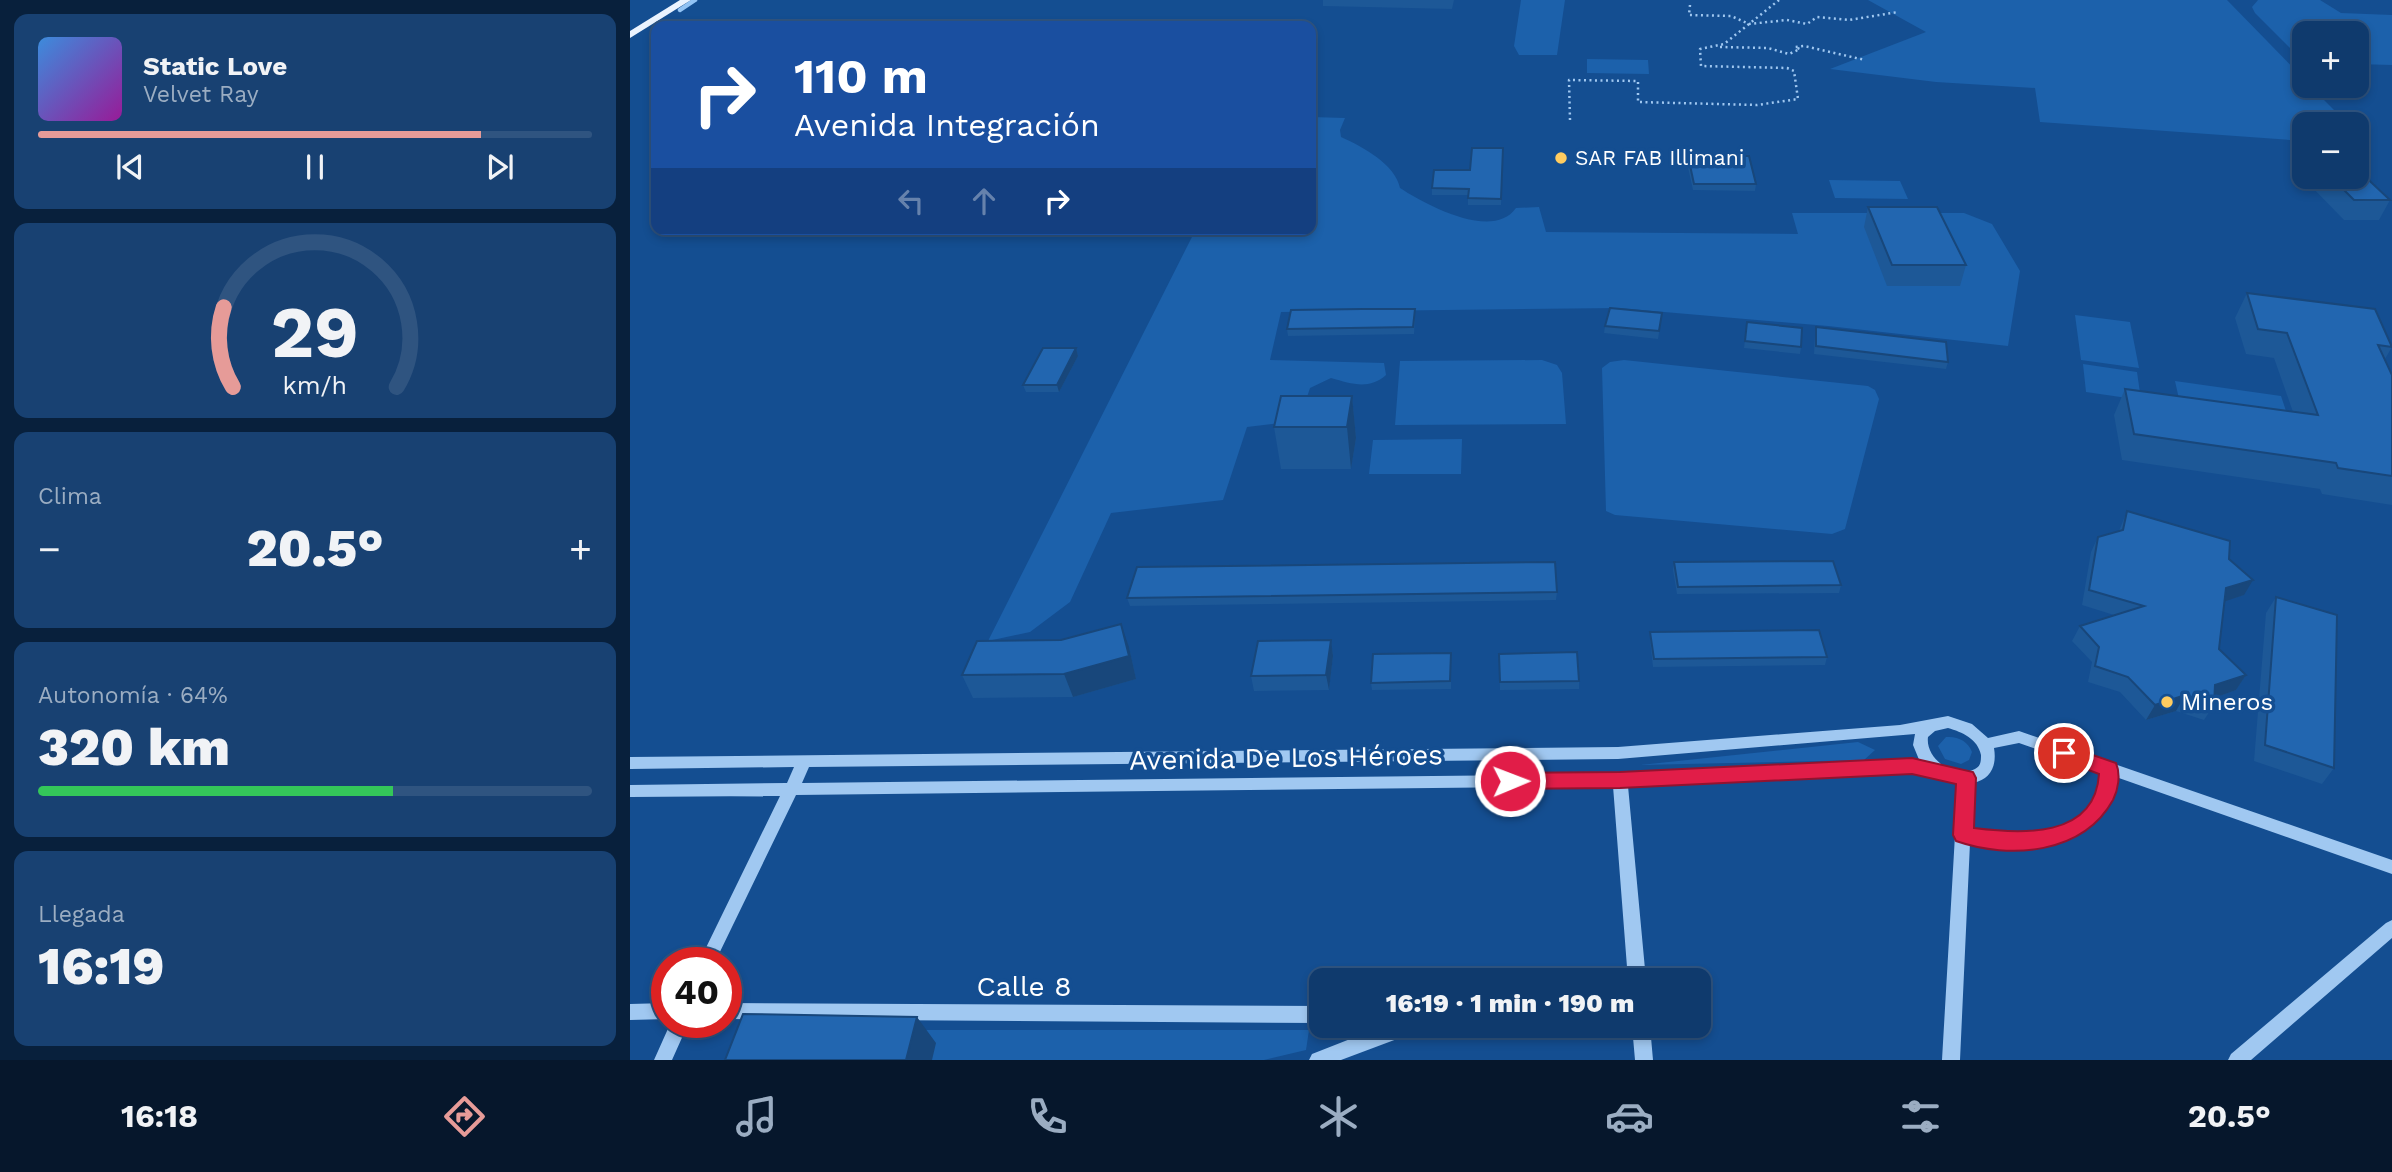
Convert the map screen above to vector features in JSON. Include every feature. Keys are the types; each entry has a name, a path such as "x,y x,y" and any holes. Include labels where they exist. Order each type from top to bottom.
{"main road":[{"path":"632,29 665,0"},
{"path":"632,29 686,0"}],"street":[{"path":"1938,723 1959,724 1971,729 1987,744 1990,763 1985,771 1966,778 1942,773 1925,758 1920,741 1928,727 1938,723"},
{"name":"Avenida De Los Héroes","path":"630,763 1618,753 1900,731 1938,723"},
{"path":"1987,744 2019,737 2392,867"},
{"path":"715,947 789,789 805,761"},
{"name":"Avenida De Los Héroes","path":"630,791 1620,780 1889,765 1912,766 1942,773"},
{"path":"1963,835 2017,842 2049,839 2075,828 2096,812 2108,791 2109,769"},
{"path":"1951,1060 1966,778"},
{"path":"1620,780 1636,968"},
{"path":"2237,1060 2392,928"},
{"path":"630,1012 651,1011"},
{"name":"Calle 8","path":"742,1011 1309,1015"},
{"path":"663,1060 673,1038"},
{"path":"1318,1060 1375,1038"},
{"path":"1642,1038 1644,1060"}],"path":[{"path":"1570,120 1569,80 1638,81 1638,102 1757,105 1798,99 1794,71 1787,68 1701,66 1700,49 1724,44 1779,0"},
{"path":"1690,5 1689,15 1731,16 1748,24 1787,20 1807,24 1817,18 1834,22 1875,20 1898,12"},
{"path":"1713,47 1768,48 1790,54 1800,50 1795,47 1804,47 1866,60"}],"shaded area":[{"path":"1521,0 1565,0 1557,55 1519,55 1514,46"},
{"path":"1868,0 2227,0 2292,67 2292,98 2322,98 2336,112 2292,112 2292,140 2040,122 2035,88 1936,82 1830,69 1926,32"},
{"path":"2258,0 2320,0 2341,13 2392,15 2392,65 2369,64 2369,21 2292,21 2292,50 2252,7"},
{"path":"1587,59 1648,60 1649,74 1587,73"},
{"path":"1316,117 1345,118 1340,130 1341,137 1377,157 1392,171 1400,188 1442,210 1476,221 1492,221 1505,217 1516,208 1539,207 1546,232 1798,234 1792,213 1964,213 1992,224 2020,271 2008,346 1828,326 1618,308 1281,312 1270,360 1384,363 1386,375 1367,384 1353,384 1331,378 1310,388 1299,421 1247,427 1223,500 1111,513 1070,602 1030,632 988,641 1193,235 1316,235"},
{"path":"1829,180 1900,181 1908,199 1835,198"},
{"path":"2075,315 2130,322 2139,368 2081,360"},
{"path":"1542,360 1557,365 1562,373 1566,424 1395,425 1400,361"},
{"path":"1624,360 1868,386 1875,390 1879,399 1845,529 1832,534 1615,515 1606,511 1602,368 1610,362"},
{"path":"2083,364 2137,372 2141,400 2086,392"},
{"path":"2175,381 2281,396 2287,414 2179,399"},
{"path":"1462,439 1461,474 1369,474 1373,440"},
{"path":"1946,737 1958,738 1968,745 1972,752 1969,760 1961,764 1945,759 1938,746"},
{"path":"1858,742 1875,750 1864,760 1640,765"},
{"path":"772,1030 1309,1030 1306,1050 1264,1060 761,1060"}],"building":[{"path":"1472,148 1503,148 1501,199 1468,198 1469,189 1432,188 1434,170 1470,170"},
{"path":"1688,156 1749,156 1756,184 1694,184"},
{"path":"2369,180 2390,200 2354,200 2343,189 2369,189"},
{"path":"1868,207 1937,207 1966,265 1892,265"},
{"path":"2247,293 2375,309 2392,347 2378,345 2392,375 2392,476 2338,468 2336,463 2134,434 2125,389 2318,415 2287,333 2258,329"},
{"path":"1610,308 1662,313 1659,331 1605,326"},
{"path":"1415,309 1413,327 1287,329 1291,310"},
{"path":"1747,322 1802,328 1801,347 1745,341"},
{"path":"1816,327 1946,342 1948,362 1816,346"},
{"path":"1043,348 1076,348 1057,385 1023,385"},
{"path":"1281,396 1352,396 1347,427 1274,427"},
{"path":"2127,511 2230,541 2229,559 2253,580 2226,588 2219,649 2246,675 2215,685 2214,705 2185,695 2155,705 2128,677 2095,666 2099,647 2080,626 2144,606 2089,590 2098,537 2123,530"},
{"path":"1833,561 1841,585 1678,587 1674,562"},
{"path":"1555,562 1557,592 1127,598 1137,567"},
{"path":"2276,597 2337,615 2334,768 2265,745"},
{"path":"1121,624 1129,656 1064,674 962,675 977,641 1061,640"},
{"path":"1819,630 1827,657 1654,659 1650,632"},
{"path":"1331,640 1326,675 1251,676 1258,641"},
{"path":"1577,652 1579,681 1500,682 1499,654"},
{"path":"1451,653 1450,681 1371,683 1373,654"},
{"path":"743,1014 917,1017 906,1060 725,1060 734,1038 742,1038"}],"waterway":[{"path":"680,10 695,0"}],"place":[{"name":"SAR FAB Illimani","path":"1561,158"},
{"name":"Mineros","path":"2167,702"}],"route":[{"path":"1510,781 1620,780 1889,765 1912,766 1966,778 1963,835 2017,842 2049,839 2075,828 2096,812 2108,791 2109,769 2064,753"}]}
